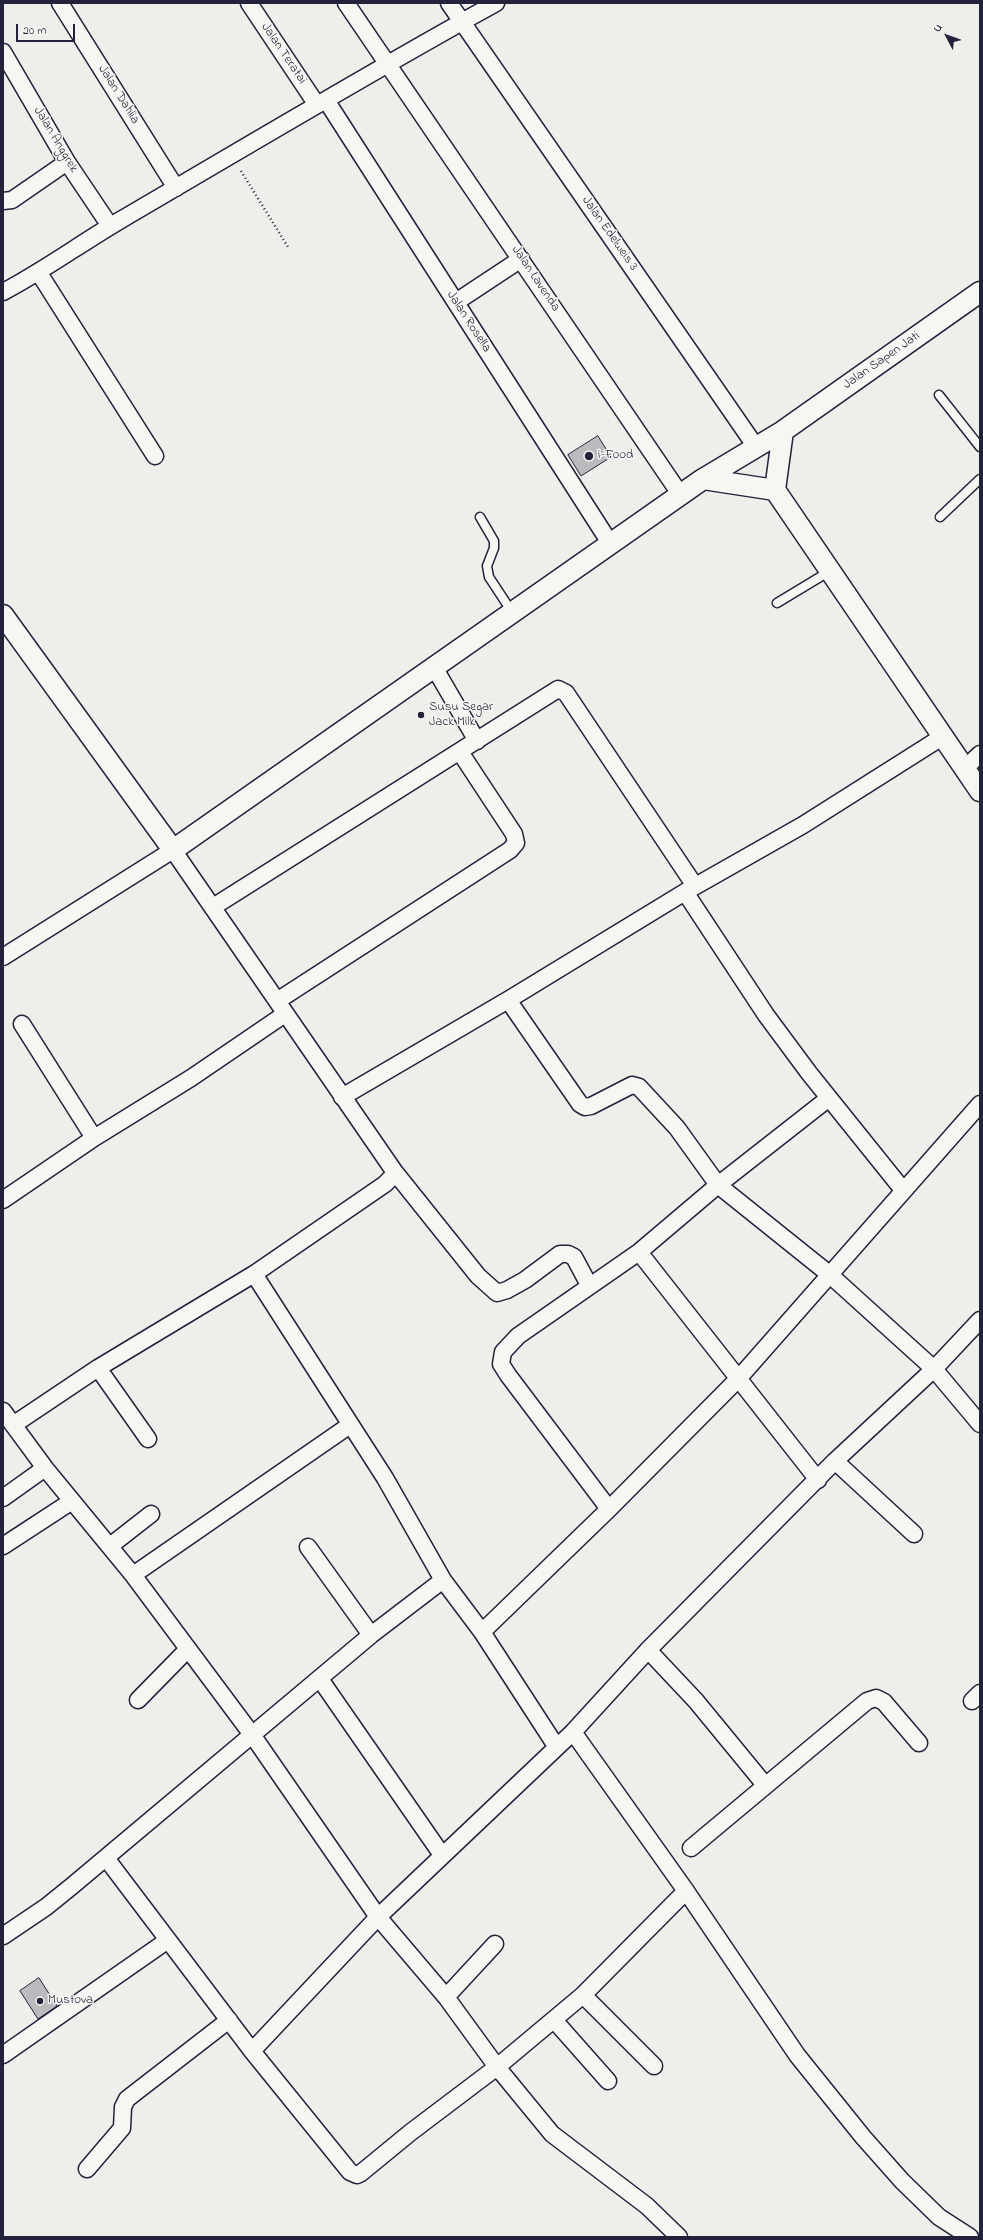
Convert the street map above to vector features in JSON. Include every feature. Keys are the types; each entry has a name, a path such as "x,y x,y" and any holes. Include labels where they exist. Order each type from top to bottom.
{"street":[{"name":"Jalan Dahlia","path":"60,3 176,188"},
{"name":"Jalan Teratai","path":"249,3 322,102"},
{"name":"Jalan Lavenda","path":"346,3 680,494"},
{"name":"Jalan Edelweis 3","path":"449,3 756,447"},
{"path":"3,292 39,273 110,226 231,155 496,3"},
{"name":"Jalan Anggrek","path":"3,52 68,162 110,226"},
{"name":"Jalan Rosella","path":"322,102 456,302 610,543"},
{"path":"3,201 12,200 68,162"},
{"path":"456,302 521,259"},
{"path":"39,273 155,456"},
{"name":"Jalan Sapen Jati","path":"173,850 680,494 784,431 980,292"},
{"path":"784,431 775,490 980,791"},
{"path":"703,479 775,490"},
{"path":"3,615 173,850 394,1171 478,1276 497,1293 507,1290 519,1283 560,1254 568,1254 574,1257 589,1285"},
{"path":"434,667 477,741"},
{"path":"213,907 460,752 554,691 564,691 690,889 766,1015 829,1098 903,1190"},
{"path":"342,1097 508,1000 690,889 803,825 942,737"},
{"path":"3,1200 94,1138 191,1078 281,1008 510,850 516,843 514,834 460,752"},
{"path":"964,769 980,754"},
{"path":"3,957 173,850"},
{"path":"508,1000 580,1104 585,1107 591,1106 632,1086 640,1087 677,1128 718,1185 829,1274 934,1369 980,1424"},
{"path":"22,1024 94,1138"},
{"path":"610,1509 501,1364 503,1352 518,1336 589,1285 639,1252 718,1185 829,1098"},
{"path":"482,1632 610,1509 738,1379 980,1104"},
{"path":"13,1425 98,1368 254,1274 385,1184 393,1176 394,1171"},
{"path":"639,1252 818,1480"},
{"path":"254,1274 385,1478 443,1580 482,1632 556,1746"},
{"path":"252,2050 378,1917 556,1746 573,1732 648,1650 818,1480 835,1461 934,1369 980,1320"},
{"path":"98,1368 148,1439"},
{"path":"3,1411 45,1468 133,1575 253,1736 378,1917 446,1997 497,2067 552,2134 647,2206 679,2237"},
{"path":"133,1575 350,1425"},
{"path":"835,1461 914,1534"},
{"path":"3,1498 45,1468"},
{"path":"3,1546 72,1501"},
{"path":"110,1546 151,1514"},
{"path":"308,1547 371,1635"},
{"path":"3,1936 46,1908 253,1736 371,1635 443,1580"},
{"path":"138,1700 188,1649"},
{"path":"648,1650 696,1701 765,1785"},
{"path":"320,1679 442,1855"},
{"path":"691,1848 867,1701 876,1698 884,1702 918,1743"},
{"path":"573,1732 686,1891 797,2055 863,2137 902,2181 939,2218 970,2237"},
{"path":"106,1858 252,2050 350,2172 357,2175 497,2067 583,1995 686,1891"},
{"path":"3,2055 168,1940"},
{"path":"446,1997 495,1944"},
{"path":"583,1995 654,2066"},
{"path":"87,2168 122,2128 123,2107 127,2099 229,2020"},
{"path":"554,2020 608,2081"}],"lane":[{"path":"939,394 980,447"},
{"path":"940,517 980,479"},
{"path":"480,517 494,540 494,548 487,566 489,577 512,612"},
{"path":"777,603 830,571"}],"path":[{"path":"231,155 288,247"}],"building":[{"name":"i-Food","path":"598,436 611,457 581,476 568,455"},
{"name":"Mustova","path":"39,1978 57,2006 38,2019 20,1991"}],"place":[{"name":"i-Food","path":"589,456"},
{"name":"Susu Segar Jack Milk","path":"421,715"},
{"name":"Mustova","path":"40,2001"}]}
